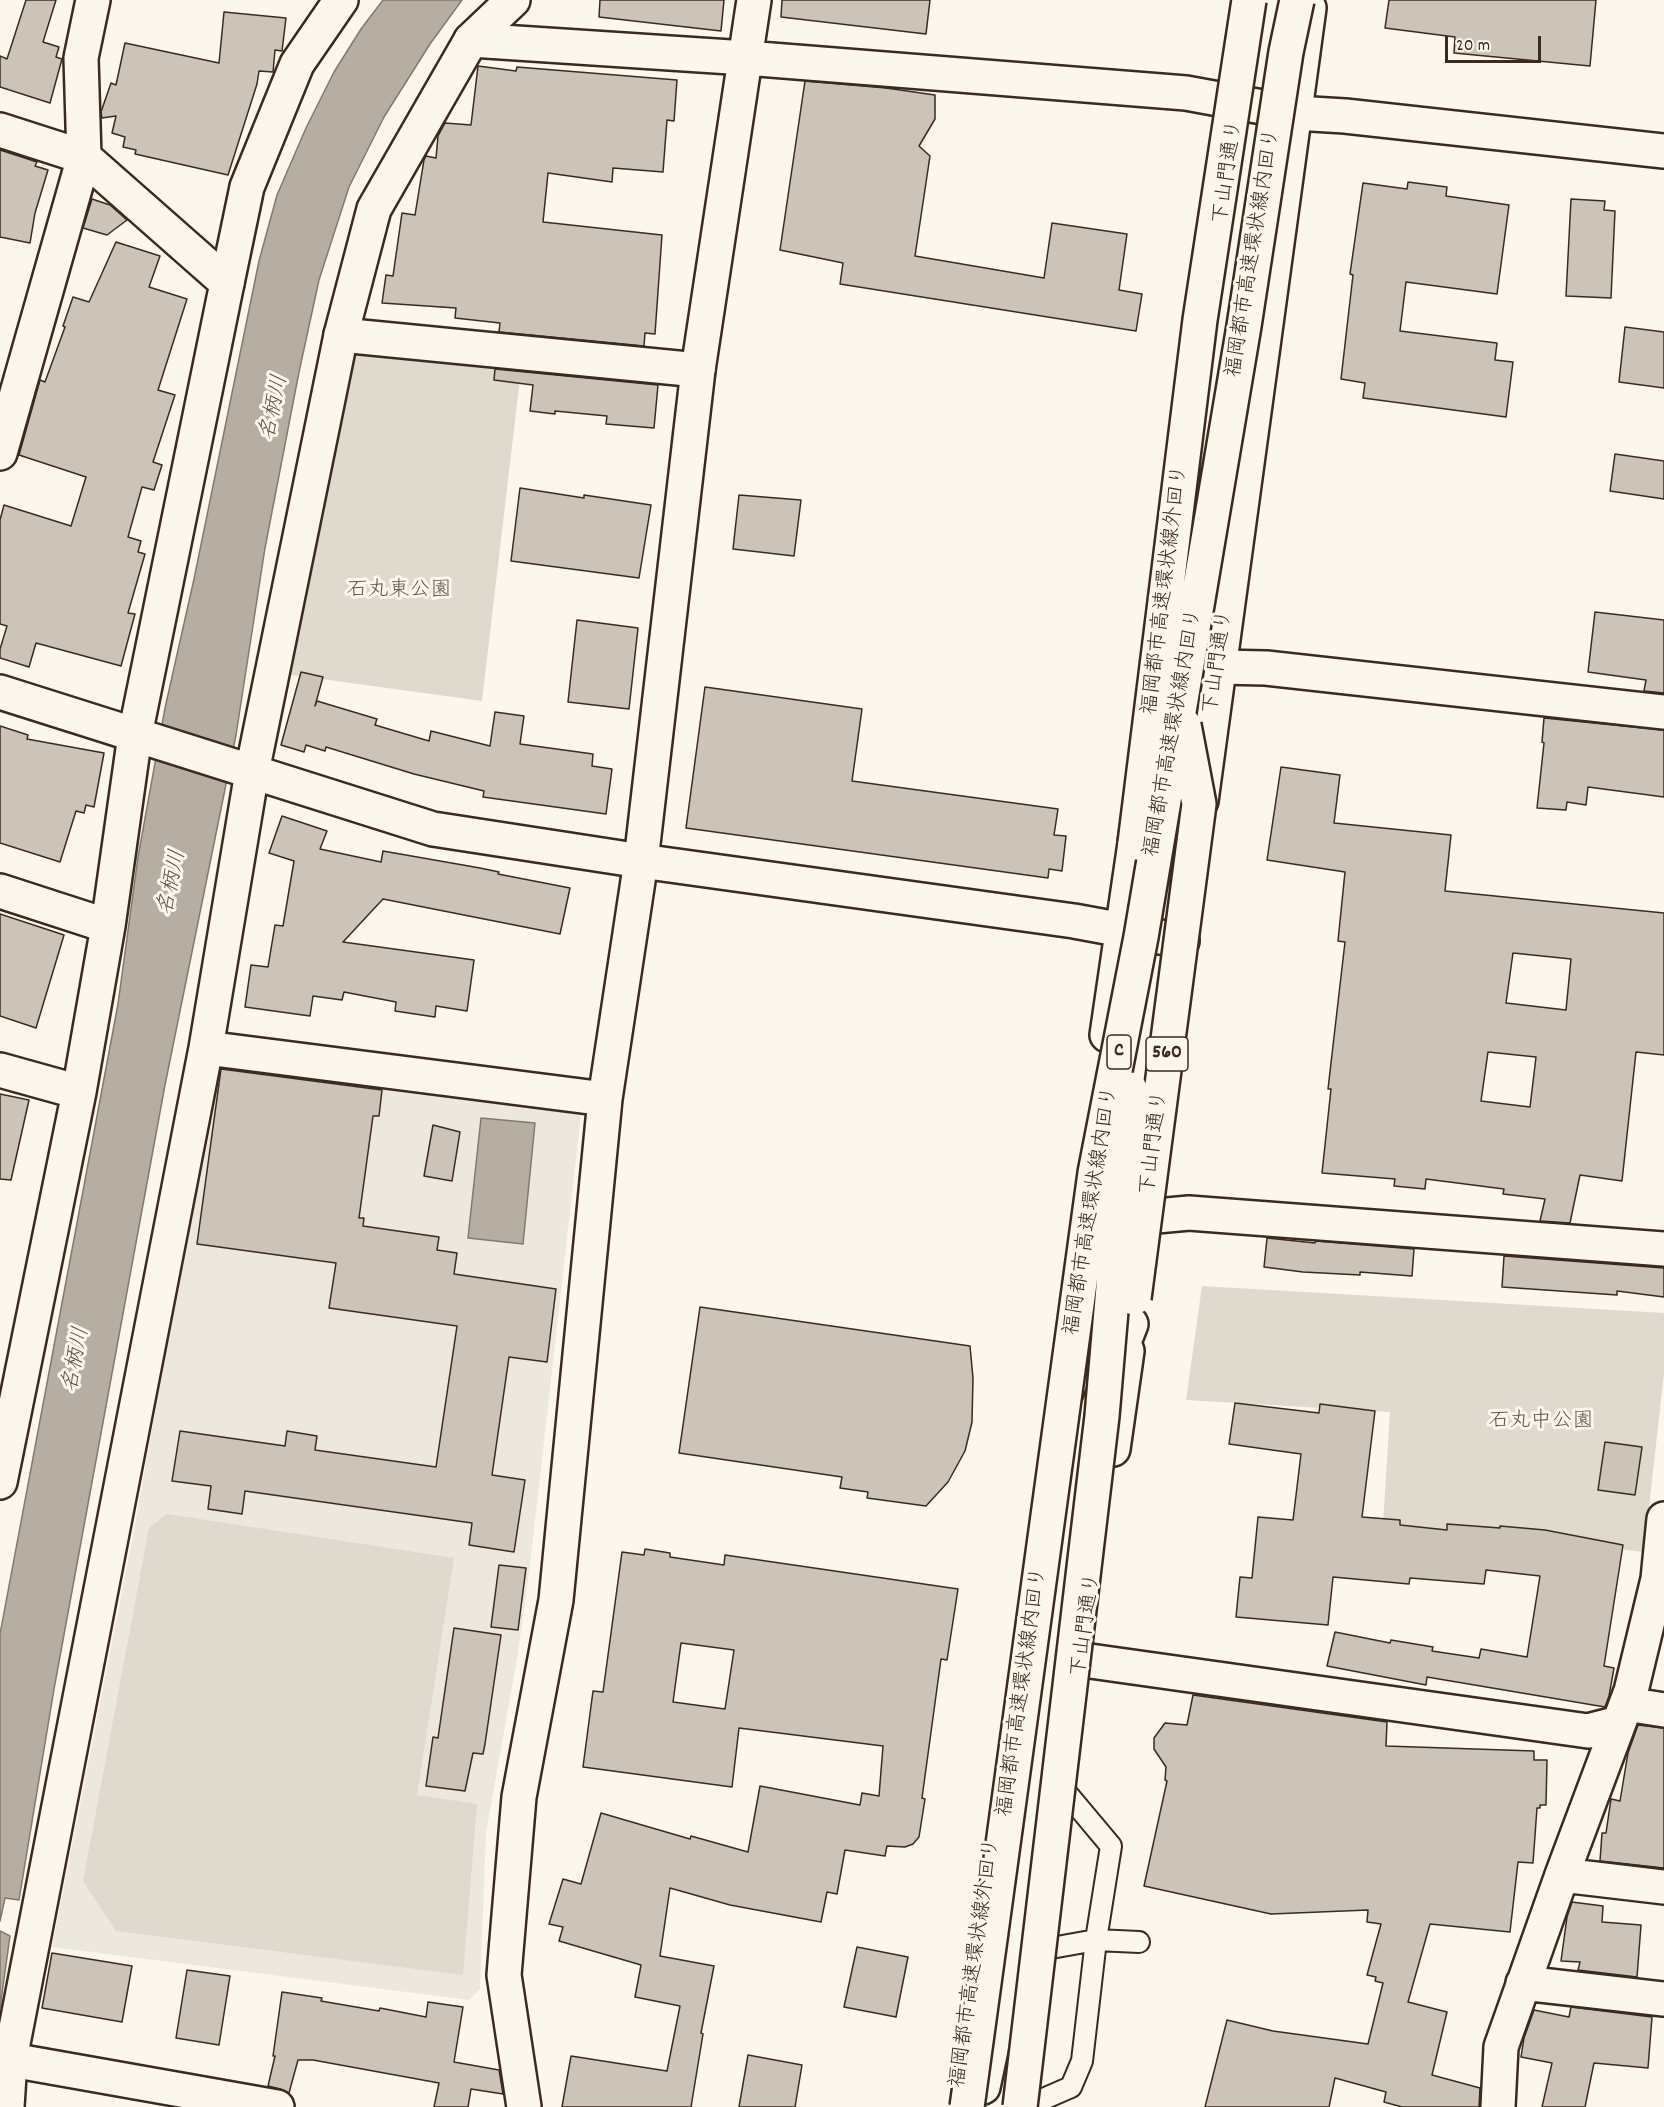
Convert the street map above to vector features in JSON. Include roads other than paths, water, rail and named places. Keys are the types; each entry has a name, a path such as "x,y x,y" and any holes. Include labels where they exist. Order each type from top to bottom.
{"main road":[{"path":"0,453 84,157 81,58 93,0"},
{"path":"0,1482 79,1092 108,926 135,735 246,187 297,64 341,0"},
{"path":"7,2107 5,2058 206,1048 252,772 341,335 374,209 471,40 513,0"},
{"path":"524,2107 504,1975 519,1797 556,1600 605,1099 641,861 698,369 754,0"},
{"name":"下山門通り","path":"1132,933 1250,0"},
{"name":"福岡都市高速環状線外回り","path":"960,2103 1053,1411 1124,933 1200,320 1250,0"},
{"name":"福岡都市高速環状線内回り","path":"960,2103 1132,933 1244,326 1280,87 1297,0"},
{"name":"下山門通り","path":"1018,2107 1146,1217 1310,0"},
{"path":"471,40 746,58 1186,93 1295,112 1664,151"},
{"path":"0,130 84,157 227,283"},
{"path":"341,335 698,369"},
{"path":"960,2103 983,2087 995,2031 1076,1464 1131,1324 1199,804 1164,613"},
{"path":"1219,668 1266,668 1664,712"},
{"path":"0,692 434,829 641,861 1074,921 1182,941"},
{"path":"0,891 108,926"},
{"path":"1018,2107 1102,1416 1132,933"},
{"path":"206,1048 605,1099"},
{"path":"0,1070 79,1092"},
{"path":"1146,1217 1189,1213 1664,1249"},
{"path":"1498,2107 1501,2047 1631,1691 1658,1579 1664,1519"},
{"path":"1083,1660 1588,1731 1623,1713 1664,1710"},
{"path":"1562,1875 1664,1887"},
{"path":"1523,1983 1664,1999"},
{"path":"5,2058 278,2107"}],"lane":[{"path":"1025,2107 1071,2087 1082,2061 1096,1940 1111,1846 1064,1790"},
{"path":"1040,1950 1096,1940 1139,1942"}],"water":[{"name":"名柄川","path":"383,0 462,0 430,44 384,117 349,187 319,280 265,548 236,735 165,1085 54,1689 19,1900 5,1898 0,1921 0,1634 118,1004 138,857 165,708 194,579 259,261 277,195 306,128 334,72 361,29"},
{"path":"481,1118 535,1123 523,1244 468,1238"},
{"path":"0,1931 10,1936 0,2008"}],"park label":[{"name":"石丸東公園","path":"399,592"},
{"name":"石丸中公園","path":"1541,1423"}]}
